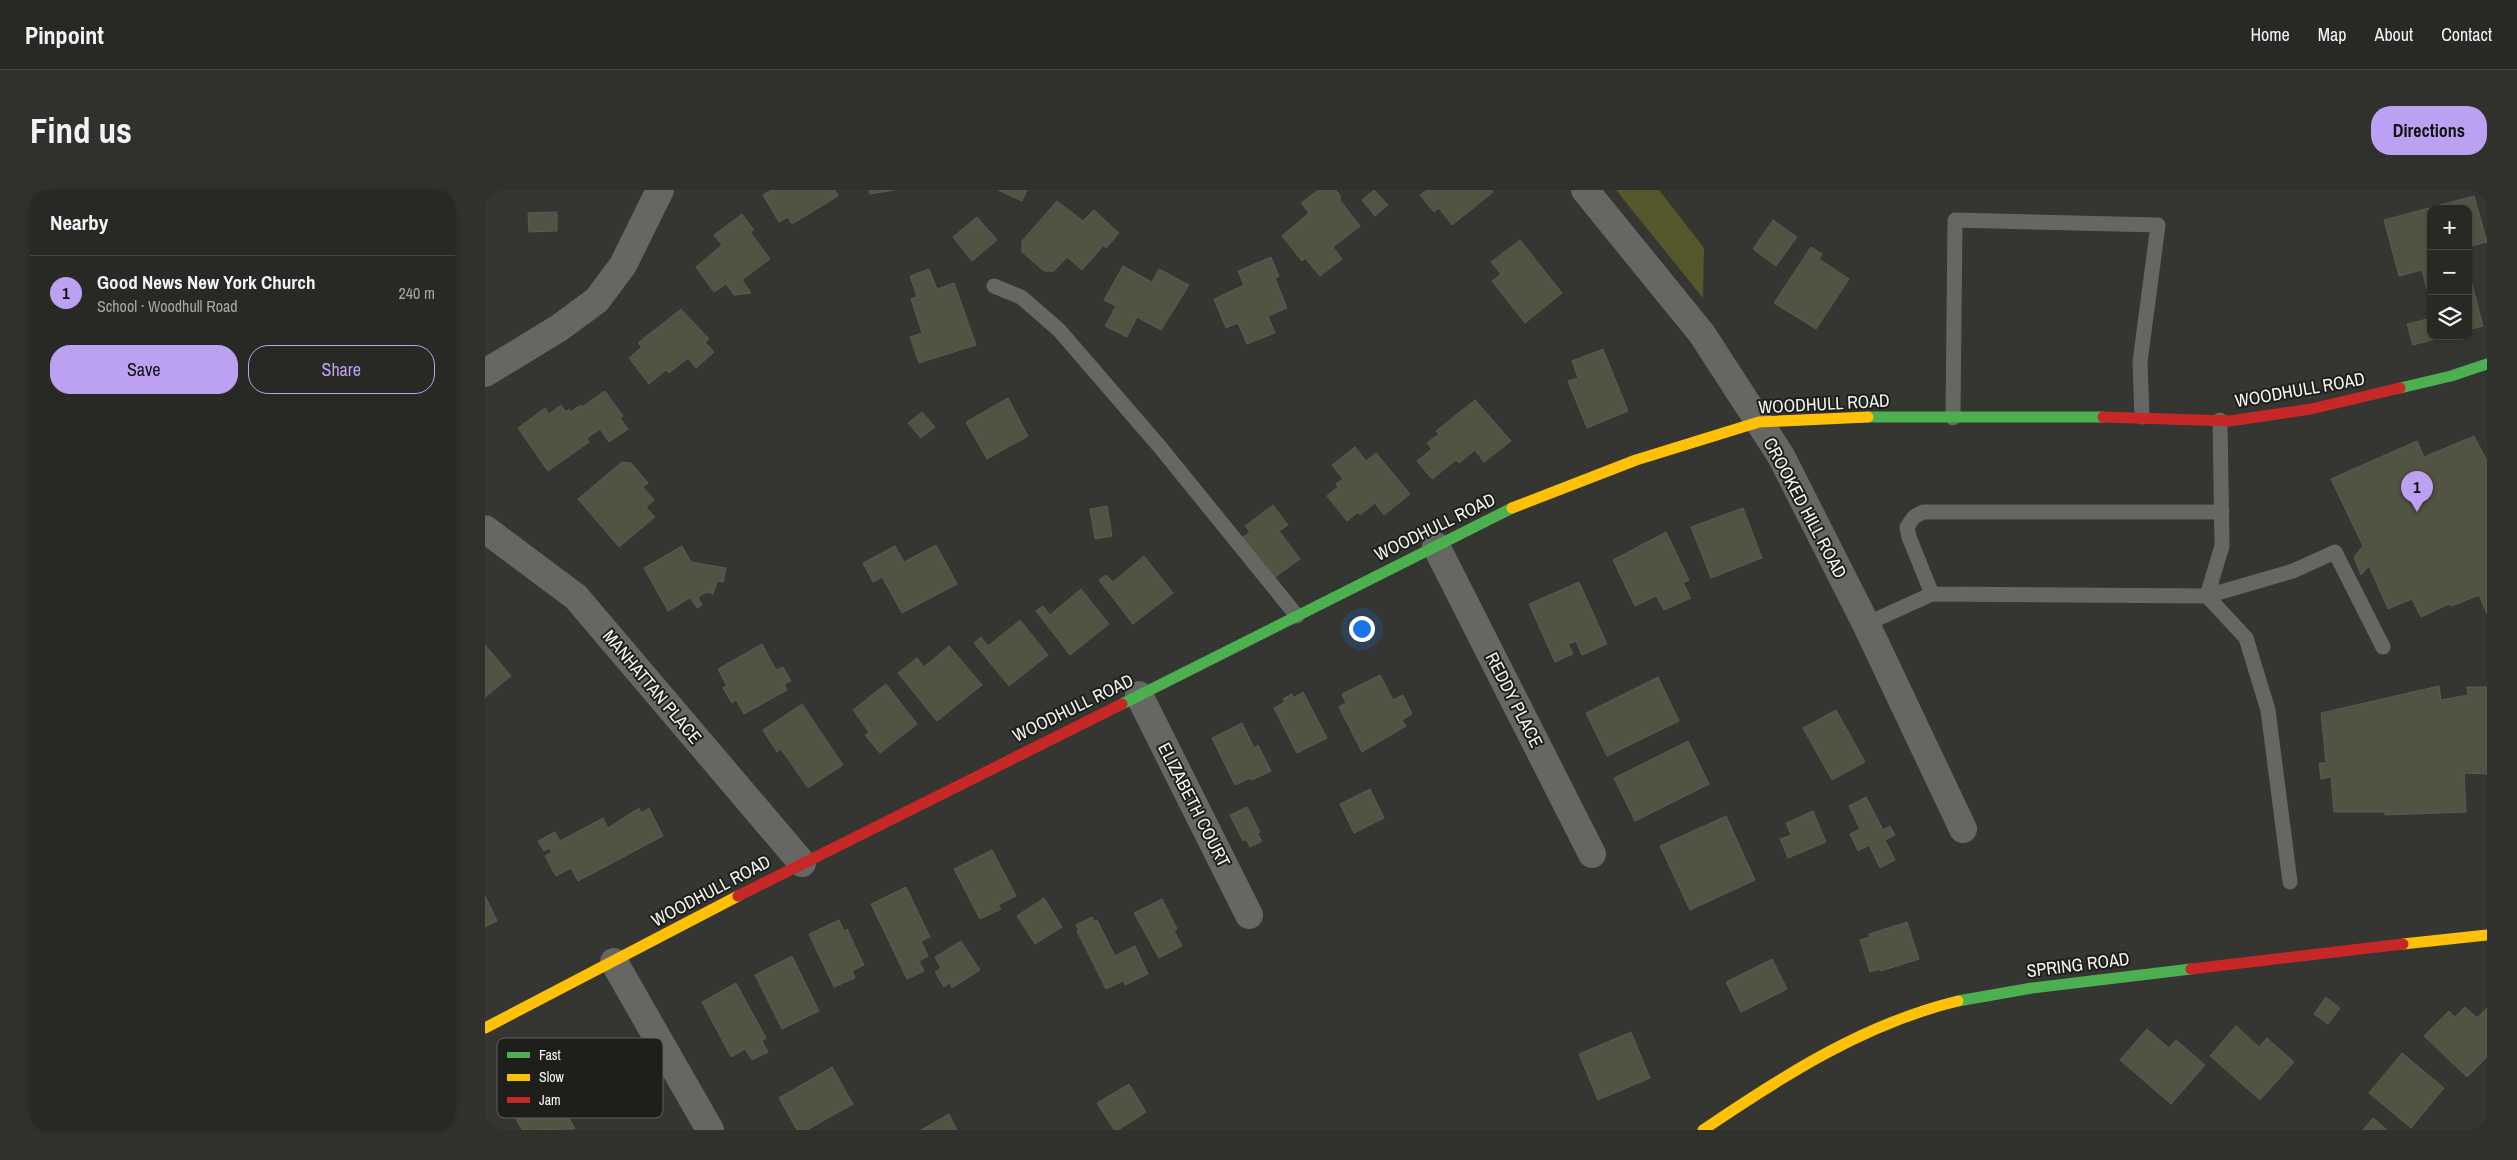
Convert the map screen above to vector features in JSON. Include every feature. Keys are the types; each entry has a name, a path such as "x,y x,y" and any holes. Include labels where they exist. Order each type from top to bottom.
{"street":[{"path":"485,373 559,328 597,300 623,265 660,190"},
{"name":"CROOKED HILL ROAD","path":"1585,190 1702,334 1781,456 1866,624 1963,829"},
{"name":"WOODHULL ROAD","path":"485,1028 802,863 1529,500 1636,460 1759,422 1853,417 2142,417 2220,420 2311,409 2451,376 2487,364"},
{"name":"MANHATTAN PLACE","path":"485,529 576,597 802,863"},
{"name":"REDDY PLACE","path":"1436,546 1592,854"},
{"name":"ELIZABETH COURT","path":"1139,695 1249,915"},
{"name":"SPRING ROAD","path":"1703,1130 1791,1074 1852,1041 1924,1011 1993,994 2395,944 2487,935"},
{"path":"614,962 657,1038"},
{"path":"663,1048 710,1130"}],"lane":[{"path":"1953,418 1955,220 2157,225 2140,362 2142,417"},
{"path":"994,286 1021,297 1059,330 1154,440 1297,616"},
{"path":"2207,596 2223,546 2220,420"},
{"path":"1933,594 1909,537 1907,527 1914,517 1923,512 2222,512"},
{"path":"1866,624 1933,594 2207,596 2293,571 2335,552 2383,647"},
{"path":"2207,596 2246,638 2269,710 2291,882"}],"green space":[{"path":"1616,190 1659,190 1704,248 1703,298"}],"building":[{"path":"772,190 835,190 838,196 792,224 788,217 779,222 763,195"},
{"path":"869,190 894,190 870,194"},
{"path":"998,190 1027,190 1022,201"},
{"path":"1318,190 1336,190 1341,197 1339,199 1360,226 1333,247 1342,259 1320,276 1305,258 1302,261 1282,236 1309,213 1301,203"},
{"path":"1374,190 1388,205 1375,216 1362,200"},
{"path":"1427,190 1492,190 1493,192 1452,225 1439,208 1434,212 1420,195"},
{"path":"2474,196 2487,242 2472,246 2472,205 2440,205"},
{"path":"1057,201 1083,221 1094,210 1119,233 1106,248 1104,245 1082,270 1067,257 1054,271 1044,271 1022,252 1022,241"},
{"path":"2427,209 2427,289 2422,270 2399,276 2384,220"},
{"path":"557,212 557,231 529,232 528,213"},
{"path":"742,214 754,230 750,232 770,259 742,280 751,293 734,295 726,284 714,292 696,267 722,245 714,235"},
{"path":"977,217 997,240 972,261 953,237"},
{"path":"1773,220 1797,237 1776,266 1753,249"},
{"path":"1520,240 1562,293 1525,323 1492,281 1501,274 1491,262"},
{"path":"1811,247 1822,254 1819,259 1849,279 1816,329 1774,303"},
{"path":"1271,257 1279,276 1275,278 1287,308 1268,316 1275,333 1247,344 1238,323 1226,328 1214,299 1244,285 1238,271"},
{"path":"1123,266 1152,282 1159,269 1189,285 1161,330 1137,317 1127,337 1105,326 1116,306 1104,300"},
{"path":"929,269 937,289 954,283 976,345 919,363 910,337 922,333 911,299 917,297 910,276"},
{"path":"2472,284 2483,326 2472,329"},
{"path":"681,309 709,339 705,342 714,352 696,368 688,358 669,373 666,370 649,384 629,358 642,347 638,343"},
{"path":"2427,319 2427,340 2431,340 2413,345 2407,324"},
{"path":"1603,349 1628,411 1587,428 1568,381 1578,378 1572,361"},
{"path":"605,391 623,416 620,418 628,429 609,442 600,429 587,438 589,442 548,471 518,428 545,408 549,414 561,405 566,412 569,409 570,412 581,405 582,407"},
{"path":"1008,398 1028,436 987,459 966,422"},
{"path":"1475,400 1511,441 1484,462 1475,450 1459,463 1456,460 1432,479 1417,461 1432,449 1427,443 1439,434 1436,431"},
{"path":"922,412 935,427 921,438 908,423"},
{"path":"2474,436 2487,461 2487,614 2479,595 2452,606 2449,604 2421,617 2412,599 2388,609 2369,566 2361,575 2354,557 2363,546 2331,479 2417,441 2424,457"},
{"path":"1355,447 1366,461 1376,453 1410,494 1384,515 1375,503 1360,515 1358,512 1347,521 1327,496 1338,487 1336,484 1343,479 1332,465"},
{"path":"622,462 631,463 648,483 643,487 654,500 646,507 655,517 619,547 578,499"},
{"path":"1273,505 1288,525 1279,531 1300,559 1271,580 1239,540 1250,532 1245,526"},
{"path":"1107,506 1112,536 1095,539 1090,509"},
{"path":"1743,508 1762,558 1711,578 1691,527"},
{"path":"1666,532 1689,580 1683,583 1691,598 1664,610 1656,596 1635,606 1613,560"},
{"path":"936,545 957,584 902,613 882,577 873,582 863,563 895,546 904,562"},
{"path":"682,546 691,562 726,568 723,582 717,581 713,594 707,592 698,597 702,605 697,608 690,598 668,611 644,568"},
{"path":"1144,556 1173,593 1133,624 1099,580 1106,575 1113,582"},
{"path":"1579,582 1607,644 1582,655 1576,641 1568,644 1573,654 1555,662 1529,604"},
{"path":"1081,589 1109,624 1070,655 1036,611 1043,606 1050,615"},
{"path":"1020,620 1048,655 1009,686 974,643 981,637 988,646"},
{"path":"762,644 776,670 783,667 791,681 784,684 787,690 744,714 736,700 732,703 723,688 727,686 718,669"},
{"path":"485,645 511,676 485,697"},
{"path":"949,646 982,685 937,721 898,673 917,658 924,667"},
{"path":"1380,675 1393,700 1403,695 1412,714 1402,720 1406,726 1362,752 1339,707 1346,703 1342,694"},
{"path":"1658,677 1679,721 1607,756 1586,713"},
{"path":"886,684 917,724 880,753 865,735 869,732 853,710"},
{"path":"2439,686 2441,700 2468,695 2467,687 2487,687 2487,774 2464,773 2466,812 2385,815 2385,812 2334,812 2331,777 2321,779 2319,763 2326,763 2321,713"},
{"path":"1303,692 1327,738 1297,753 1274,708 1285,702 1283,699 1292,694 1293,698"},
{"path":"802,704 843,765 808,788 781,749 777,752 763,730"},
{"path":"1836,710 1865,762 1832,780 1803,728"},
{"path":"1242,723 1254,748 1258,745 1271,771 1252,780 1250,778 1235,785 1212,738"},
{"path":"1688,741 1709,784 1635,821 1614,778"},
{"path":"1370,789 1384,818 1354,833 1340,804"},
{"path":"1866,797 1883,830 1890,826 1895,835 1885,840 1895,860 1880,868 1869,845 1858,851 1850,834 1860,829 1849,806"},
{"path":"1247,807 1260,832 1257,833 1262,841 1250,847 1246,839 1243,841 1230,815"},
{"path":"639,808 641,813 649,808 663,836 578,881 571,868 556,876 545,856 552,852 549,848 544,851 538,841 555,832 560,841 603,818 608,828"},
{"path":"1813,811 1826,842 1788,858 1780,839 1791,835 1786,823"},
{"path":"1726,816 1755,880 1690,910 1660,846"},
{"path":"992,850 1016,896 998,905 1001,909 980,919 954,869"},
{"path":"906,887 930,937 921,941 928,956 919,961 924,971 907,979 871,904"},
{"path":"485,896 497,921 485,927"},
{"path":"1044,898 1062,927 1035,944 1017,916"},
{"path":"1162,899 1177,929 1174,931 1182,946 1159,958 1134,913"},
{"path":"1092,917 1094,922 1097,920 1115,956 1135,946 1148,974 1125,985 1123,981 1106,989 1077,931 1079,930 1076,925"},
{"path":"839,920 844,931 847,929 864,965 852,971 855,978 834,987 809,934"},
{"path":"1907,922 1919,959 1881,971 1880,969 1870,972 1860,940 1870,937 1869,934"},
{"path":"961,941 980,970 952,988 950,983 944,987 935,972 941,968 935,957"},
{"path":"792,956 819,1011 782,1029 755,975"},
{"path":"1772,959 1787,989 1741,1012 1726,982"},
{"path":"736,983 766,1038 762,1041 768,1052 752,1060 745,1049 731,1057 702,1002"},
{"path":"2326,997 2340,1008 2328,1024 2314,1014"},
{"path":"2465,1007 2477,1018 2487,1008 2487,1057 2467,1077 2424,1036 2449,1011 2455,1017"},
{"path":"2236,1026 2259,1047 2267,1038 2294,1062 2260,1100 2210,1056"},
{"path":"2147,1029 2169,1048 2176,1040 2205,1065 2171,1104 2120,1060"},
{"path":"1631,1032 1650,1078 1598,1100 1579,1054"},
{"path":"2402,1053 2444,1088 2411,1128 2369,1093"},
{"path":"832,1067 853,1104 807,1130 797,1130 779,1098"},
{"path":"1129,1084 1146,1112 1118,1130 1114,1130 1097,1103"},
{"path":"949,1114 957,1130 921,1130"},
{"path":"516,1118 569,1118 575,1129 522,1130"},
{"path":"2373,1118 2387,1130 2363,1130"}],"traffic: fast":[{"path":"2400,388 2451,376 2487,364"},
{"path":"1868,417 2103,417"},
{"path":"1122,704 1512,508"},
{"path":"1958,1001 2032,988 2191,969"}],"traffic: slow":[{"path":"1512,508 1636,460 1759,422 1868,417"},
{"path":"485,1028 738,896"},
{"path":"2403,944 2487,935"},
{"path":"1703,1130 1793,1072 1825,1054 1890,1023 1958,1001"}],"traffic: jam":[{"path":"2103,417 2230,421 2311,409 2400,388"},
{"path":"738,896 1122,704"},
{"path":"2191,969 2403,944"}],"place":[{"name":"Good News New York Church","path":"2417,512"}]}
